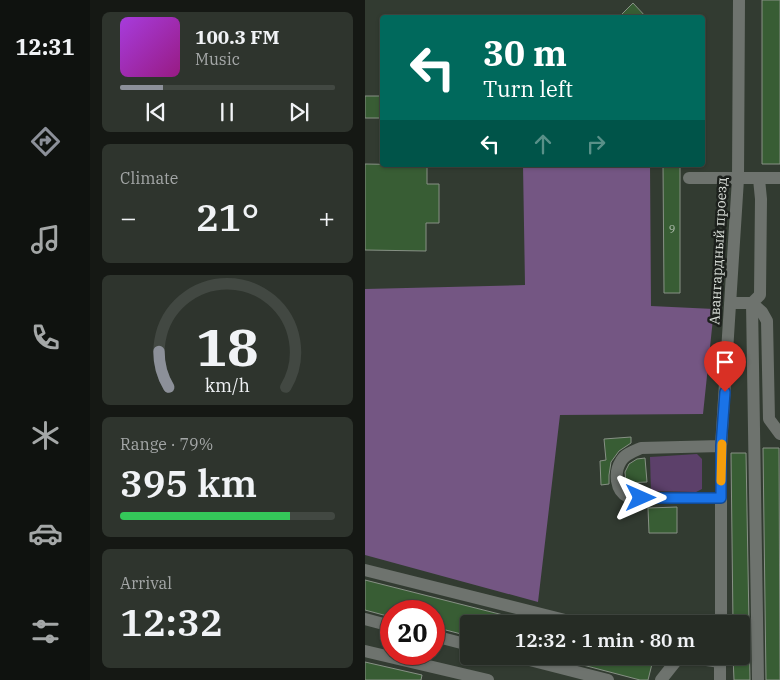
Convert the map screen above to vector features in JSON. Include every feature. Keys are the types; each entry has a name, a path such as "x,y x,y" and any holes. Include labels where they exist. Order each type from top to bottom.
{"street":[{"name":"Авангардный проезд","path":"721,615 721,446 738,179 739,0"},
{"path":"689,178 780,178"},
{"path":"758,680 752,303 760,295 761,199 759,179"},
{"path":"730,303 752,303 762,312 767,321 774,363 769,419 778,430"},
{"path":"721,446 641,448 622,460 616,479 627,497 721,498"},
{"path":"365,570 545,615"},
{"path":"365,619 380,623"},
{"path":"445,639 460,643"},
{"path":"365,651 488,680"},
{"path":"550,665 609,680"},
{"path":"661,680 673,665"},
{"path":"720,665 720,680"}],"shaded area":[{"path":"523,167 650,167 651,306 714,309 703,414 560,415 538,602 365,555 365,289 525,285"},
{"path":"697,454 702,459 702,489 696,492 651,491 650,457"}],"building":[{"path":"762,0 780,0 780,164 762,164"},
{"path":"633,3 644,15 621,15"},
{"path":"365,96 380,96 380,118 365,118"},
{"path":"365,164 380,164 380,167 427,167 427,184 439,184 439,223 426,223 426,251 365,250"},
{"path":"663,167 680,167 680,293 664,293"},
{"path":"631,437 631,443 619,451 611,462 609,484 601,485 600,461 606,460 604,439"},
{"path":"763,448 779,448 780,680 766,680"},
{"path":"731,453 746,453 749,615 733,615"},
{"path":"645,458 647,482 626,483 625,472 629,464 637,459"},
{"path":"677,507 677,533 649,533 648,508"},
{"path":"365,580 444,600 380,600 380,614 365,610"},
{"path":"445,600 503,615 460,615 460,634 445,630"},
{"path":"365,662 422,675 421,680 365,680"},
{"path":"583,665 652,665 648,680 640,680"},
{"path":"733,665 750,665 750,680 734,680"}],"slow traffic":[{"path":"721,481 722,444"}],"route":[{"path":"641,498 721,498 721,446 725,392"}]}
